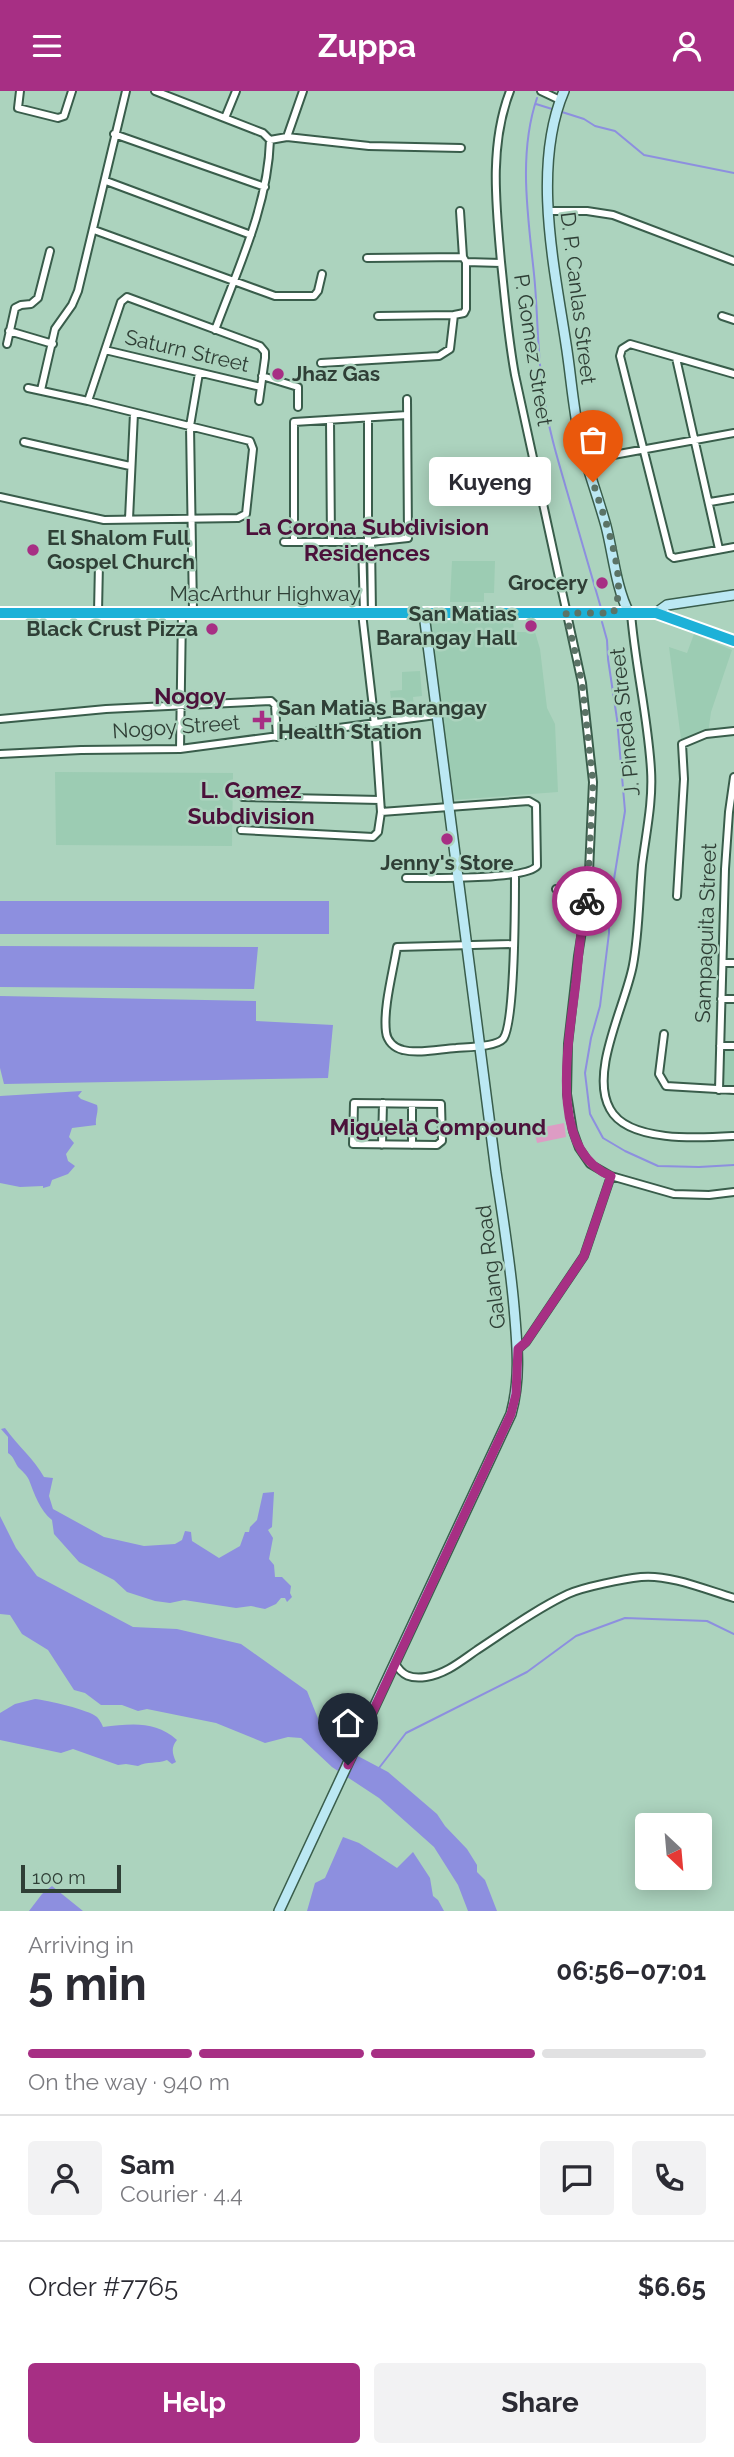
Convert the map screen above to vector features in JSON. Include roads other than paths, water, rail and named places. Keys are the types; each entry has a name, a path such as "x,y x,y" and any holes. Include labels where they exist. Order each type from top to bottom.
{"highway":[{"name":"MacArthur Highway","path":"0,613 656,613 734,641"}],"street":[{"path":"20,91 18,108 58,118 64,116 72,91"},
{"path":"41,390 55,329 76,299 126,91"},
{"path":"155,91 263,132 270,140 265,187 251,235 215,330"},
{"path":"225,118 236,91"},
{"path":"287,138 303,91"},
{"name":"P. Gomez Street","path":"510,91 503,109 495,183 501,263 515,375 582,683 593,782 588,894 568,1044 567,1094 573,1132 579,1148 590,1164 611,1176"},
{"path":"541,91 562,96"},
{"name":"D. P. Canlas Street","path":"562,96 549,156 552,257 576,421 612,549 619,589 630,613"},
{"path":"114,134 265,187"},
{"path":"270,140 287,138 369,146 461,148"},
{"path":"106,181 251,235"},
{"path":"377,316 454,316 464,313 465,260 460,211"},
{"path":"549,211 587,211 613,215 734,259"},
{"path":"94,230 275,296 314,296 318,292 322,274"},
{"path":"7,344 15,308 31,304 38,298 50,251"},
{"path":"367,258 501,263"},
{"path":"88,401 123,298 260,346 265,352 265,358 259,401"},
{"path":"321,363 439,356 450,349 454,316"},
{"path":"722,316 734,320"},
{"path":"9,331 53,344"},
{"path":"734,373 631,344 622,349 620,356 670,555 674,558 734,547"},
{"name":"Saturn Street","path":"105,350 261,387"},
{"path":"676,358 719,549"},
{"path":"180,749 193,519 190,426 199,373"},
{"path":"262,376 298,387 298,407"},
{"path":"0,497 92,519 237,518 246,514 253,449 250,441 28,389"},
{"path":"284,542 406,540 407,399"},
{"path":"129,520 134,413"},
{"path":"295,542 294,422 407,415"},
{"path":"241,830 373,838 378,832 382,812 366,613 368,418"},
{"path":"330,420 331,541"},
{"path":"586,460 734,433"},
{"path":"24,442 130,466"},
{"path":"710,502 734,498"},
{"path":"98,612 99,563"},
{"name":"D. P. Canlas Street","path":"613,613 619,589"},
{"path":"656,613 667,605 734,595"},
{"name":"J. Pineda Street","path":"630,613 649,751 652,794 641,873 633,966 607,1053 604,1074 606,1099 610,1110 619,1120 640,1131 669,1136 734,1136"},
{"name":"Galang Road","path":"279,1911 511,1414 516,1394 518,1349 509,1260 424,614"},
{"path":"0,719 71,711 271,701 275,705 277,737"},
{"name":"Nogoy Street","path":"0,754 180,749 436,715"},
{"path":"677,896 684,779 682,744 706,734 734,731"},
{"name":"Sampaguita Street","path":"719,1090 724,924 734,777"},
{"path":"243,797 380,800"},
{"path":"382,812 448,806 535,803 537,866 532,871 515,875 406,878"},
{"path":"514,944 397,947 386,1032 390,1043 402,1050 480,1046 501,1041 508,1029 514,944 515,875"},
{"path":"556,889 588,894"},
{"path":"724,924 734,924"},
{"path":"723,963 734,963"},
{"path":"721,999 734,999"},
{"path":"664,1034 659,1074 666,1086 734,1090"},
{"path":"720,1046 734,1046"},
{"path":"354,1103 383,1103 441,1104 440,1145 353,1144 354,1103"},
{"path":"382,1145 383,1103"},
{"path":"412,1104 412,1145"},
{"path":"442,1128 492,1128"},
{"path":"518,1349 526,1342 584,1256 611,1176 674,1194 709,1195 734,1192"},
{"path":"393,1667 407,1677 437,1674 453,1667 570,1593 641,1577 657,1577 734,1598"}],"water":[{"path":"0,901 329,901 329,934 0,934"},
{"path":"0,946 258,947 254,989 0,987"},
{"path":"0,996 256,1001 256,1021 333,1025 328,1078 4,1084 0,1068"},
{"path":"82,1091 78,1096 81,1099 97,1105 96,1125 72,1128 69,1137 74,1143 66,1154 68,1161 75,1166 68,1174 52,1180 50,1186 43,1188 0,1183 0,1096"},
{"path":"5,1428 44,1477 53,1478 49,1496 53,1509 104,1537 144,1546 175,1544 182,1540 185,1531 191,1532 192,1541 219,1558 240,1546 245,1532 249,1532 257,1520 263,1493 274,1492 272,1527 268,1530 273,1538 269,1559 274,1565 275,1577 282,1577 291,1586 292,1597 287,1602 285,1598 281,1598 276,1604 265,1609 251,1606 236,1608 184,1600 170,1603 127,1592 114,1580 79,1562 54,1534 52,1520 41,1507 27,1476 8,1453 8,1437 1,1429"},
{"path":"0,1516 16,1548 37,1576 133,1627 177,1629 241,1644 307,1691 319,1721 337,1745 388,1772 437,1814 477,1865 477,1872 485,1880 497,1911 468,1911 458,1885 434,1847 379,1798 332,1767 301,1738 288,1737 265,1743 216,1723 147,1709 138,1711 122,1705 101,1705 85,1693 74,1690 48,1650 22,1634 10,1615 0,1614"},
{"path":"35,1699 86,1711 97,1717 103,1727 142,1725 160,1729 177,1740 173,1750 176,1762 172,1764 167,1760 138,1766 118,1765 73,1749 61,1753 0,1740 0,1713 15,1704"},
{"path":"343,1837 359,1843 397,1868 413,1852 430,1878 433,1896 444,1911 307,1911 315,1883 325,1878"},
{"path":"52,1886 83,1911 29,1911"}],"waterway":[{"path":"537,98 528,141 526,185 541,376 555,448 601,608"},
{"path":"536,104 552,109"},
{"path":"562,112 615,131 644,155 734,173"},
{"path":"602,622 607,640 617,719 625,811 609,910 609,933 600,1006 585,1073 590,1114 603,1138 658,1166 734,1165"},
{"path":"379,1768 406,1733 527,1672 576,1636 625,1618 707,1621 734,1634"}],"place":[{"name":"Jhaz Gas","path":"278,374"},
{"name":"Kuyeng","path":"593,482"},
{"name":"El Shalom Full Gospel Church","path":"33,550"},
{"name":"Grocery","path":"602,583"},
{"name":"San Matias Barangay Hall","path":"531,626"},
{"name":"Black Crust Pizza","path":"212,629"},
{"name":"San Matias Barangay Health Station","path":"262,720"},
{"name":"Jenny's Store","path":"447,839"}],"district":[{"name":"La Corona Subdivision Residences","path":"367,540"},
{"name":"Nogoy","path":"190,696"},
{"name":"L. Gomez Subdivision","path":"251,803"},
{"name":"Miguela Compound","path":"438,1127"}]}
